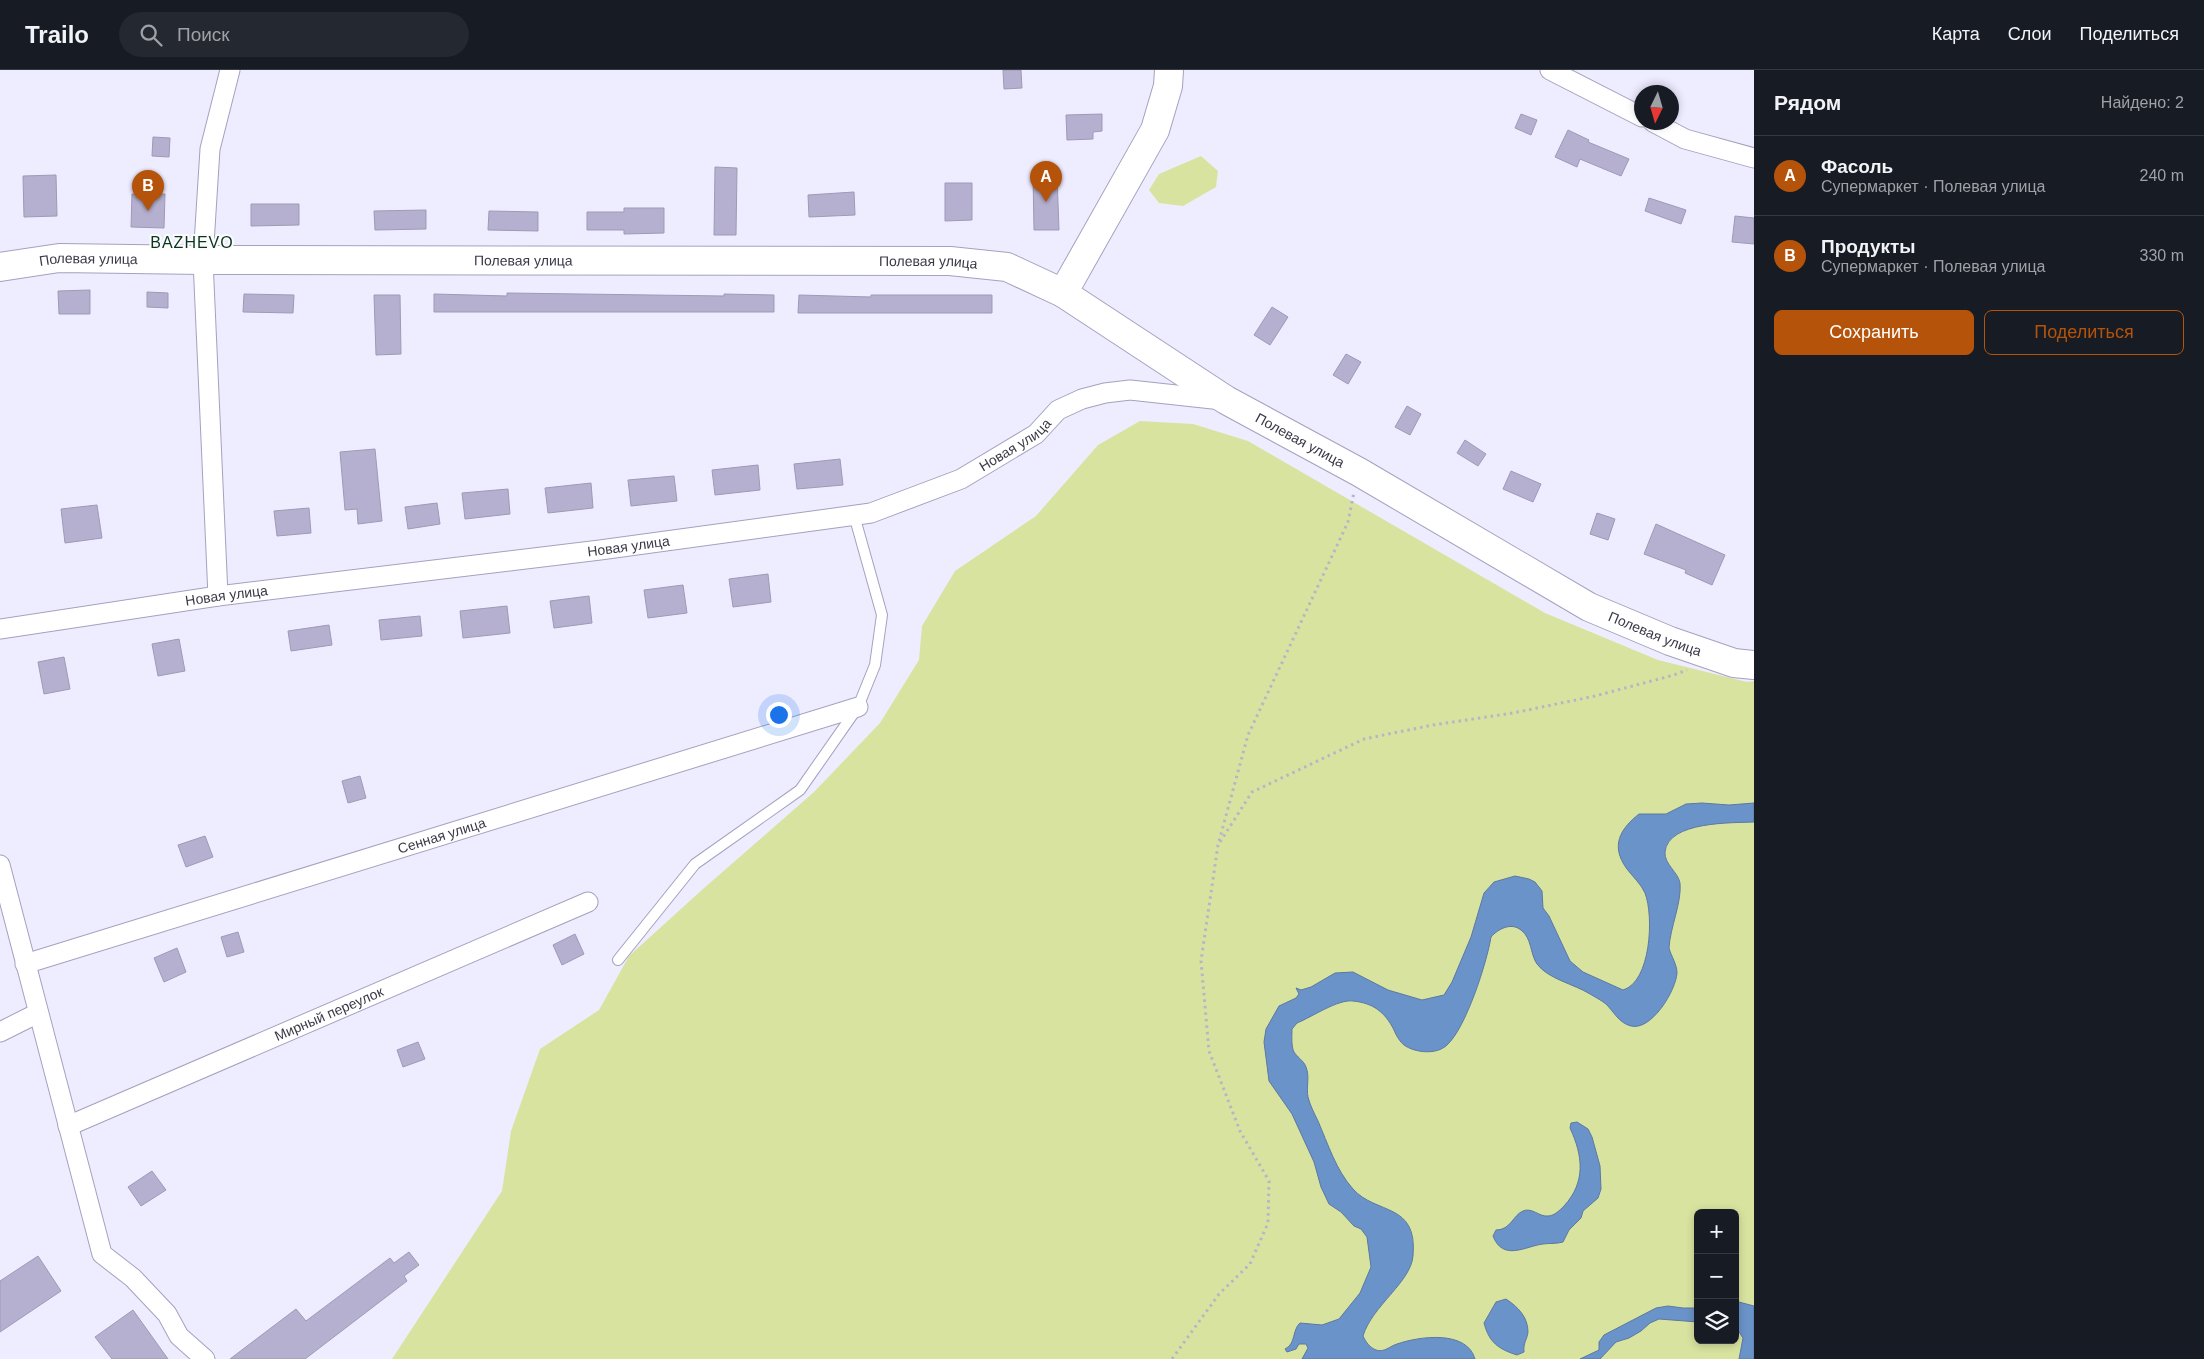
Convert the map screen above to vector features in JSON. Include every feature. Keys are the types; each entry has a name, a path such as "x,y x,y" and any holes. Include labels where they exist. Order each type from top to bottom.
{"street":[{"path":"218,596 203,260 210,148 230,70"},
{"path":"1063,293 1155,130 1168,86 1169,70"},
{"path":"1550,70 1634,113"},
{"path":"1669,130 1685,138 1754,158"},
{"name":"Полевая улица","path":"0,267 59,258 203,260 950,261 1007,267 1063,293 1226,400 1359,472 1589,607 1670,641 1734,663 1754,665"},
{"name":"Новая улица","path":"0,629 218,596 600,550 871,513 961,479 1036,434 1058,410 1082,400 1104,393 1130,390 1226,400"},
{"name":"Сенная улица","path":"25,964 858,707"},
{"path":"0,865 102,1254 133,1278 167,1314 179,1336 205,1359"},
{"name":"Мирный переулок","path":"68,1126 588,902"},
{"path":"0,1032 38,1013"}],"lane":[{"path":"618,960 694,864 800,790 858,707 875,665 882,615 854,515"}],"path":[{"path":"1172,1359 1219,1294 1250,1264 1268,1223 1269,1181 1240,1131 1209,1051 1201,961 1218,845 1248,735 1348,522 1359,472"},
{"path":"1218,845 1252,792 1364,739 1433,725 1513,713 1595,696 1674,675 1718,657"}],"green space":[{"path":"1201,156 1218,171 1216,187 1183,206 1159,203 1149,190 1159,174"},
{"path":"1140,421 1193,424 1248,441 1545,613 1658,660 1747,682 1754,681 1754,1359 392,1359 502,1191 511,1131 540,1049 599,1010 629,956 814,792 880,723 919,660 922,626 955,571 1036,516 1098,445"}],"water":[{"path":"1754,803 1754,822 1717,824 1689,829 1677,834 1669,842 1665,856 1680,883 1679,898 1669,948 1677,973 1668,999 1655,1016 1647,1022 1639,1026 1627,1025 1602,1001 1584,990 1548,974 1537,964 1525,933 1517,928 1509,927 1497,931 1491,937 1475,994 1454,1037 1443,1048 1426,1052 1409,1048 1400,1040 1382,1013 1372,1006 1353,1001 1340,1003 1325,1009 1297,1023 1292,1029 1293,1050 1304,1063 1307,1071 1310,1103 1342,1174 1353,1189 1362,1197 1394,1212 1402,1218 1409,1226 1413,1239 1411,1266 1399,1285 1374,1314 1363,1336 1364,1338 1371,1347 1379,1351 1418,1339 1453,1339 1463,1343 1475,1359 1302,1359 1308,1348 1306,1344 1299,1344 1296,1349 1287,1352 1285,1349 1291,1344 1300,1323 1322,1325 1339,1319 1360,1293 1371,1267 1367,1237 1361,1229 1354,1226 1341,1212 1329,1204 1321,1187 1314,1162 1292,1114 1269,1081 1264,1042 1266,1029 1279,1006 1296,998 1299,994 1296,988 1301,990 1311,987 1335,973 1353,972 1388,990 1422,1000 1444,995 1452,982 1471,937 1484,893 1494,882 1515,876 1535,882 1542,891 1543,908 1549,916 1570,961 1583,972 1623,990 1640,975 1645,962 1648,947 1649,917 1645,893 1627,869 1619,853 1618,845 1622,832 1639,814 1666,814 1686,804 1729,805"},
{"path":"1577,1122 1588,1129 1592,1137 1600,1166 1601,1189 1598,1198 1583,1211 1581,1218 1569,1230 1563,1242 1515,1250 1503,1248 1497,1244 1493,1236 1496,1230 1505,1228 1520,1213 1526,1210 1545,1216 1552,1215 1562,1208 1571,1197 1576,1188 1580,1168 1578,1149 1570,1128 1571,1123"},
{"path":"1506,1299 1522,1313 1528,1327 1524,1352 1517,1355 1495,1344 1484,1323 1496,1302"},
{"path":"1739,1302 1754,1306 1754,1359 1739,1359 1743,1338 1739,1332"},
{"path":"1668,1306 1694,1308 1694,1322 1659,1319 1629,1338 1616,1342 1600,1359 1580,1359 1599,1350 1599,1342 1604,1335 1656,1308"}],"building":[{"path":"1003,70 1021,70 1022,88 1004,89"},
{"path":"1102,114 1102,131 1093,132 1093,139 1067,140 1066,115"},
{"path":"1521,114 1537,120 1531,135 1515,128"},
{"path":"1568,130 1589,140 1588,142 1629,159 1621,176 1580,159 1577,167 1555,157"},
{"path":"153,137 170,138 169,157 152,156"},
{"path":"715,167 737,168 736,235 714,235"},
{"path":"56,175 57,216 24,217 23,176"},
{"path":"1033,175 1057,175 1059,230 1034,230"},
{"path":"945,183 972,183 972,220 945,221"},
{"path":"854,192 855,215 809,217 808,195"},
{"path":"132,194 165,194 164,228 131,227"},
{"path":"1649,198 1686,210 1681,224 1645,211"},
{"path":"251,204 299,204 299,225 251,226"},
{"path":"624,208 664,208 664,233 624,234 624,230 587,230 587,212 624,212"},
{"path":"426,210 426,229 375,230 374,211"},
{"path":"489,211 538,212 538,231 488,230"},
{"path":"1735,216 1754,218 1754,244 1732,242"},
{"path":"90,290 90,314 59,314 58,291"},
{"path":"147,292 168,293 168,308 147,307"},
{"path":"507,293 774,295 774,312 434,312 434,294 507,296"},
{"path":"244,294 294,295 293,313 243,312"},
{"path":"374,295 400,295 401,354 376,355"},
{"path":"799,295 871,297 871,295 992,295 992,313 798,313"},
{"path":"1272,307 1288,317 1270,345 1254,335"},
{"path":"1346,354 1361,362 1348,384 1333,375"},
{"path":"1407,406 1421,414 1410,435 1395,427"},
{"path":"1465,440 1486,454 1478,466 1457,453"},
{"path":"375,449 382,521 358,524 357,509 345,510 340,452"},
{"path":"840,459 843,485 797,489 794,464"},
{"path":"758,465 760,490 715,495 712,470"},
{"path":"1511,471 1541,484 1533,502 1503,489"},
{"path":"674,476 677,501 631,506 628,480"},
{"path":"591,483 593,508 548,513 545,488"},
{"path":"508,489 510,514 465,519 462,493"},
{"path":"437,503 440,524 408,529 405,507"},
{"path":"97,505 102,538 65,543 61,509"},
{"path":"309,508 311,533 277,536 274,511"},
{"path":"1597,513 1615,519 1608,540 1590,534"},
{"path":"1656,524 1725,555 1712,585 1685,573 1686,570 1644,554"},
{"path":"768,574 771,602 733,607 729,579"},
{"path":"683,585 687,613 648,618 644,590"},
{"path":"589,596 592,623 554,628 550,601"},
{"path":"507,606 510,633 463,638 460,611"},
{"path":"420,616 422,636 381,640 379,620"},
{"path":"329,625 332,645 291,651 288,631"},
{"path":"179,639 185,671 158,676 152,644"},
{"path":"64,657 70,689 44,694 38,662"},
{"path":"360,776 366,798 348,803 342,781"},
{"path":"205,836 213,857 186,867 178,845"},
{"path":"238,932 244,952 227,957 221,937"},
{"path":"575,934 584,954 562,965 553,945"},
{"path":"177,948 186,972 164,982 154,958"},
{"path":"418,1042 425,1059 403,1067 397,1050"},
{"path":"152,1171 166,1190 141,1206 128,1187"},
{"path":"409,1252 419,1265 404,1276 407,1281 305,1359 230,1359 296,1309 306,1321 390,1258 394,1263"},
{"path":"38,1256 61,1291 0,1332 0,1281"},
{"path":"133,1310 168,1359 112,1359 95,1337"}],"place":[{"name":"Фасоль","path":"1046,202"},
{"name":"Продукты","path":"148,211"}],"district":[{"name":"BAZHEVO","path":"192,242"}]}
